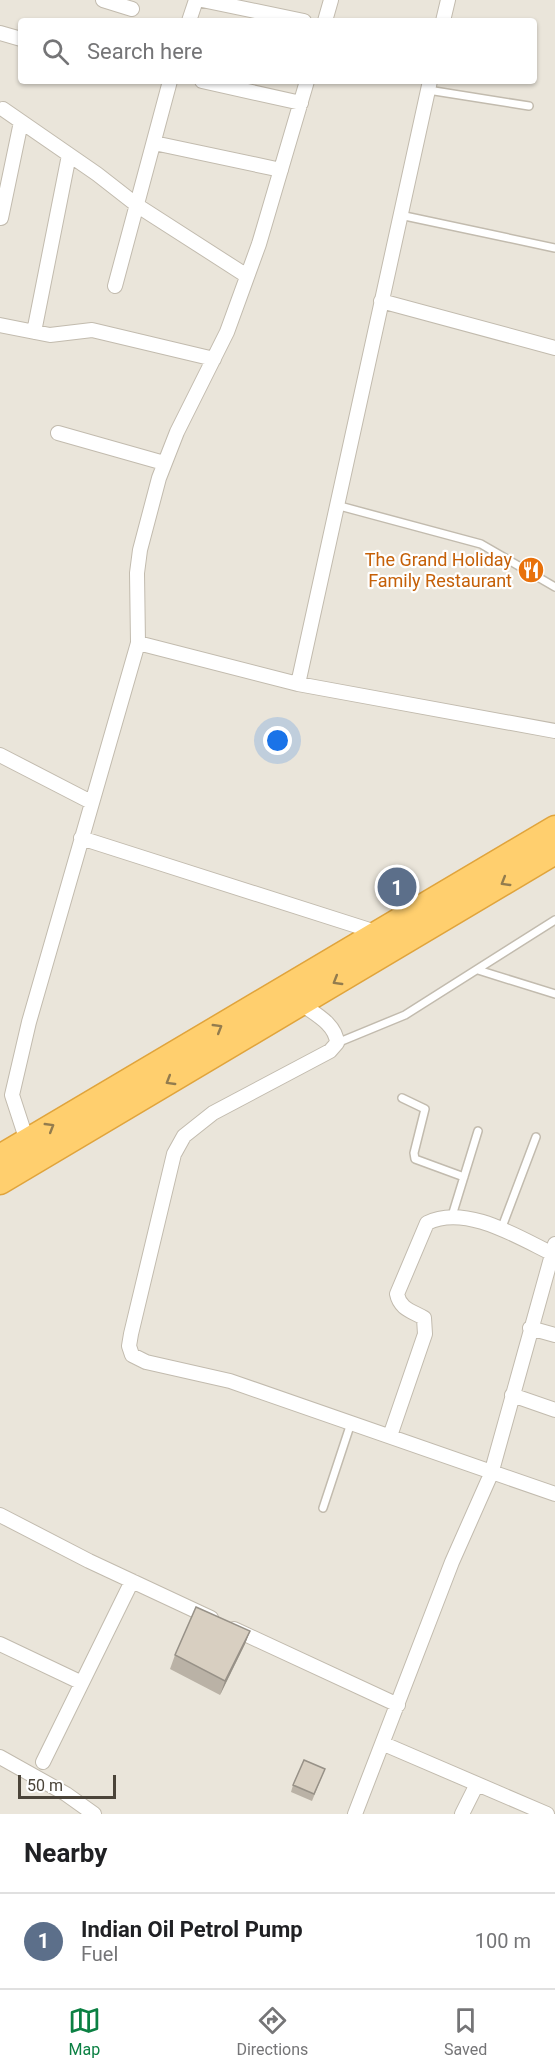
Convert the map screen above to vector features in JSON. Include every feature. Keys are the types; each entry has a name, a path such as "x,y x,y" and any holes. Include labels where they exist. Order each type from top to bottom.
{"highway":[{"path":"0,1157 555,828"},
{"path":"0,1182 555,852"}],"street":[{"path":"103,0 132,10"},
{"path":"190,18 196,0"},
{"path":"202,0 289,18"},
{"path":"326,18 331,0"},
{"path":"444,18 448,0"},
{"path":"0,33 18,38"},
{"path":"115,286 169,84"},
{"path":"216,84 301,103"},
{"path":"27,1141 12,1095 29,1022 138,643 136,602 140,550 164,463 227,332 247,276 306,84"},
{"path":"298,684 429,86"},
{"path":"3,109 138,207 247,276"},
{"path":"1,218 21,122"},
{"path":"154,143 281,170"},
{"path":"34,332 69,155"},
{"path":"381,301 555,348"},
{"path":"0,325 50,335 92,330 214,359"},
{"path":"58,433 164,463"},
{"path":"138,643 298,684 555,731"},
{"path":"0,756 91,802"},
{"path":"81,838 379,933"},
{"path":"300,1003 331,1026 337,1043 330,1050 213,1113 184,1136 174,1154 129,1346 132,1355 146,1362 230,1381 390,1436 490,1474 555,1494"},
{"path":"355,1814 384,1744 452,1562 490,1474 530,1328 554,1251 501,1227 472,1220 435,1219 423,1229 398,1294 399,1301 405,1309 424,1318 426,1325 390,1436"},
{"path":"530,1328 555,1335"},
{"path":"512,1395 555,1410"},
{"path":"0,1515 132,1581 398,1705"},
{"path":"43,1762 80,1682 132,1581"},
{"path":"0,1644 80,1682"},
{"path":"384,1744 477,1784 532,1811 547,1814"},
{"path":"0,1757 66,1794 94,1814"},
{"path":"462,1814 477,1784"}],"lane":[{"path":"429,86 529,106"},
{"path":"400,215 555,248"},
{"path":"336,505 481,544 555,587"},
{"path":"337,1043 405,1016 555,920"},
{"path":"478,970 555,994"},
{"path":"402,1098 425,1109 414,1153 416,1159 464,1176"},
{"path":"451,1219 478,1131"},
{"path":"501,1227 536,1137"},
{"path":"323,1508 351,1423"}],"shaded area":[{"path":"0,0 555,0 555,1814 0,1814"}],"building":[{"path":"196,1607 250,1631 225,1681 175,1655"},
{"path":"304,1760 325,1769 314,1794 293,1785"}],"place":[{"name":"The Grand Holiday Family Restaurant","path":"531,570"},
{"name":"Indian Oil Petrol Pump","path":"397,887"}]}
